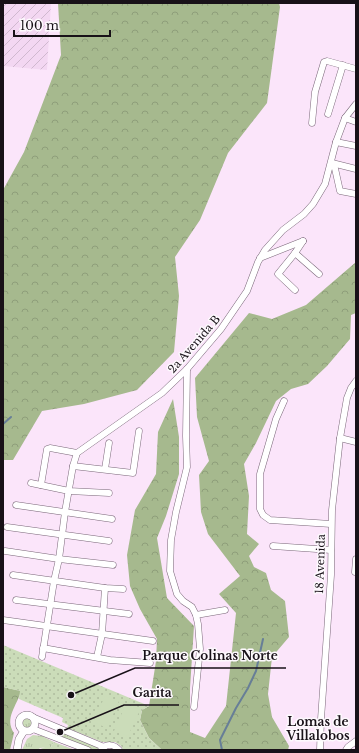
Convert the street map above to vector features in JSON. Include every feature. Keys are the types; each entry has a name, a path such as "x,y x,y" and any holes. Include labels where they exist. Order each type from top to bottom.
{"street":[{"path":"312,124 315,92 322,64 327,61 356,68"},
{"path":"328,114 342,65"},
{"name":"2a Avenida B","path":"77,453 162,393 187,369 221,329 247,291 260,258 271,242 313,204 324,184 332,163 336,142 345,118 356,104"},
{"path":"345,118 356,122"},
{"path":"336,142 356,146"},
{"path":"356,169 332,163 340,191 356,194"},
{"path":"260,258 303,241 278,274 296,290"},
{"path":"295,253 319,274"},
{"path":"187,369 187,467 171,540 170,571 177,594 183,601 192,607 198,624 200,649 194,707"},
{"name":"18 Avenida","path":"320,750 331,575 331,524 340,438 347,398 356,381"},
{"path":"284,400 276,419 260,474 260,509 263,515 270,520 331,524"},
{"path":"73,466 133,473 139,431"},
{"path":"340,438 356,442"},
{"path":"105,469 109,443"},
{"path":"41,485 47,449 50,448 77,453 73,466 65,512 63,535 42,657"},
{"path":"31,483 69,491 109,493"},
{"path":"16,505 112,518"},
{"path":"7,528 109,541"},
{"path":"273,546 331,550"},
{"path":"5,551 113,565"},
{"path":"355,572 356,559"},
{"path":"13,575 105,588 123,589"},
{"path":"97,657 105,611 105,588"},
{"path":"16,600 129,614"},
{"path":"196,615 225,610"},
{"path":"3,620 153,641"},
{"path":"44,648 97,657 150,663"},
{"path":"24,731 19,725 20,720 24,716 30,716 103,748 113,745 118,750"},
{"path":"24,731 30,731 33,728 35,721 30,716"},
{"path":"52,735 55,726"},
{"path":"33,728 88,750"},
{"path":"17,750 19,739 24,731"},
{"path":"348,749 356,741"}],"shaded area":[{"path":"3,3 51,3 47,70 3,66"}],"green space":[{"path":"58,3 279,3 280,7 267,103 228,153 200,220 175,257 179,296 174,352 137,390 84,404 42,411 13,460 3,460 3,190 24,152 61,55"},
{"path":"356,262 356,313 351,315 350,339 327,366 308,384 291,389 276,401 244,464 249,496 247,534 259,544 249,556 254,567 266,573 271,590 285,601 289,637 272,657 268,694 272,717 289,746 288,750 162,750 149,738 140,720 142,710 149,706 156,661 157,639 140,609 130,586 127,555 135,510 156,474 158,432 173,399 179,437 179,474 166,516 157,538 167,598 194,626 190,688 190,732 205,738 226,706 236,613 219,594 240,576 208,534 201,512 199,475 209,461 197,417 195,378 249,313 272,319 306,305"},
{"path":"3,645 149,706 142,710 140,720 149,738 162,750 123,750 121,746 115,742 102,742 67,728 68,725 62,722 63,718 19,699 20,691 3,687"},
{"path":"3,687 21,691 12,712 10,722 14,733 10,750 3,750"},
{"path":"105,696 119,701 107,728 93,722"},
{"path":"126,704 140,710 128,736 114,731"},
{"path":"25,718 29,718 33,724 29,730 25,730 21,726 21,722"},
{"path":"64,733 98,747 98,749 94,750 62,737"},
{"path":"33,735 42,736 54,742 51,747 40,748 38,750 22,750 27,739"},
{"path":"54,742 75,750 38,750 45,747 51,747"}],"waterway":[{"path":"3,424 11,417"},
{"path":"222,750 220,740 256,671 263,639"}],"place":[{"name":"Parque Colinas Norte","path":"71,695"},
{"name":"Garita","path":"60,732"}],"district":[{"name":"Lomas de Villalobos","path":"318,728"}]}
